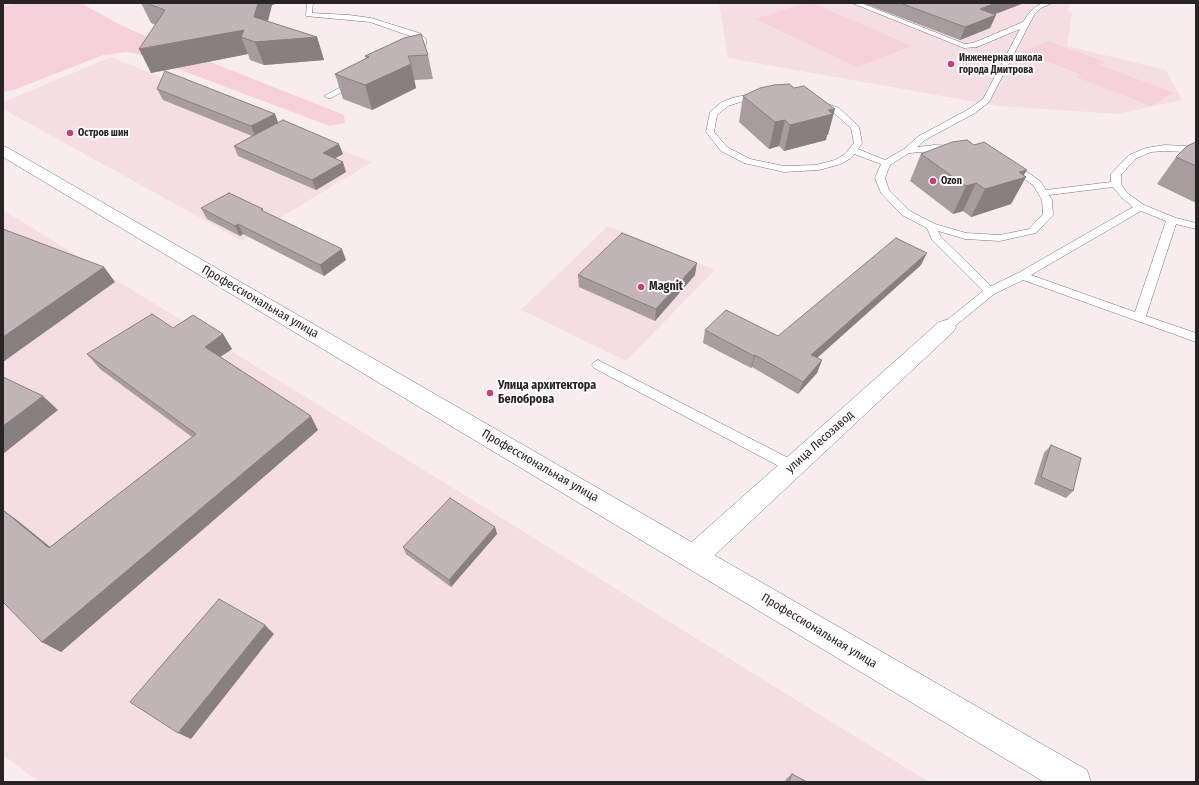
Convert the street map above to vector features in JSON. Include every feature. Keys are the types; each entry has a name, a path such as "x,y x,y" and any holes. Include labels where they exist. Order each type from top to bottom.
{"main road":[{"name":"Профессиональная улица","path":"3,151 1076,782"},
{"name":"улица Лесозавод","path":"694,557 946,327"}],"lane":[{"path":"310,3 308,15 350,17 371,20 416,35 422,40 422,45 412,56"},
{"path":"855,3 964,46 974,45 1026,24"},
{"path":"1000,161 1017,169 1037,183 1048,200 1048,215 1032,231 1000,238 965,236 931,226 906,213 884,191 880,178 886,163 907,151 922,138 972,112 986,100 1032,12 1049,3"},
{"path":"328,96 363,79"},
{"path":"756,95 778,95 803,98 836,110 855,127 858,143 853,150 848,156 838,162 816,168 784,169 747,161 724,149 710,132 713,114 730,102 756,95"},
{"path":"907,151 934,148 967,151"},
{"path":"1196,152 1185,149 1165,148 1149,150 1132,157 1116,174 1116,184 1124,195 1140,207 1172,220 1196,226"},
{"path":"853,150 886,163"},
{"path":"1043,192 1116,184"},
{"path":"946,327 990,292 1022,276 1140,207"},
{"path":"1139,318 1172,220"},
{"path":"931,226 936,238 990,292"},
{"path":"1022,276 1196,338"},
{"path":"598,365 793,467"}],"shaded area":[{"path":"17,3 81,3 122,26 344,115 345,123 330,126 138,54 127,52 103,55 14,90 3,92 3,6"},
{"name":"Инженерная школа города Дмитрова","path":"719,3 1071,3 1067,10 1072,14 1067,46 1166,70 1182,100 1118,114 998,106 728,58"},
{"path":"806,3 812,3 912,46 857,67 755,19"},
{"path":"1048,41 1105,62 1100,65 1174,93 1151,106 1076,77 1080,74 1023,52"},
{"path":"111,57 372,162 242,241 3,109 3,102"},
{"path":"3,210 929,782 39,782 3,755"},
{"path":"608,226 715,270 626,361 521,310"}],"building":[{"path":"146,3 258,3 254,17 317,37 255,42 241,37 244,30 139,49 165,10"},
{"path":"900,3 996,3 980,9 996,15 965,27"},
{"path":"421,34 428,55 408,56 411,64 365,85 335,74 369,57 365,56 404,38"},
{"path":"165,71 275,114 251,126 157,89"},
{"path":"789,84 794,88 804,86 835,109 828,110 833,114 790,125 785,120 775,122 743,96 760,88"},
{"path":"283,120 339,144 323,153 343,162 312,180 234,146"},
{"path":"967,140 974,145 984,142 1027,170 1019,172 1026,177 985,189 976,183 966,186 921,154 952,142"},
{"path":"1196,142 1196,166 1176,157 1187,146"},
{"path":"229,193 342,249 320,265 238,224 235,226 201,208"},
{"path":"3,229 104,267 3,337"},
{"path":"622,233 697,263 656,309 578,275"},
{"path":"896,238 927,253 811,355 822,360 803,382 755,355 754,356 705,330 726,310 778,336"},
{"path":"152,314 173,328 193,315 223,334 205,347 311,416 42,642 3,602 3,510 49,548 196,434 87,354"},
{"path":"3,377 43,396 3,426"},
{"path":"1051,445 1081,458 1073,491 1041,477"},
{"path":"450,498 495,527 449,580 403,547"},
{"path":"219,599 265,625 178,733 130,702"},
{"path":"792,774 807,782 789,782"}],"place":[{"name":"Инженерная школа города Дмитрова","path":"951,64"},
{"name":"Остров шин","path":"70,133"},
{"name":"Ozon","path":"933,181"},
{"name":"Magnit","path":"641,287"},
{"name":"Улица архитектора Белоброва","path":"490,393"}]}
